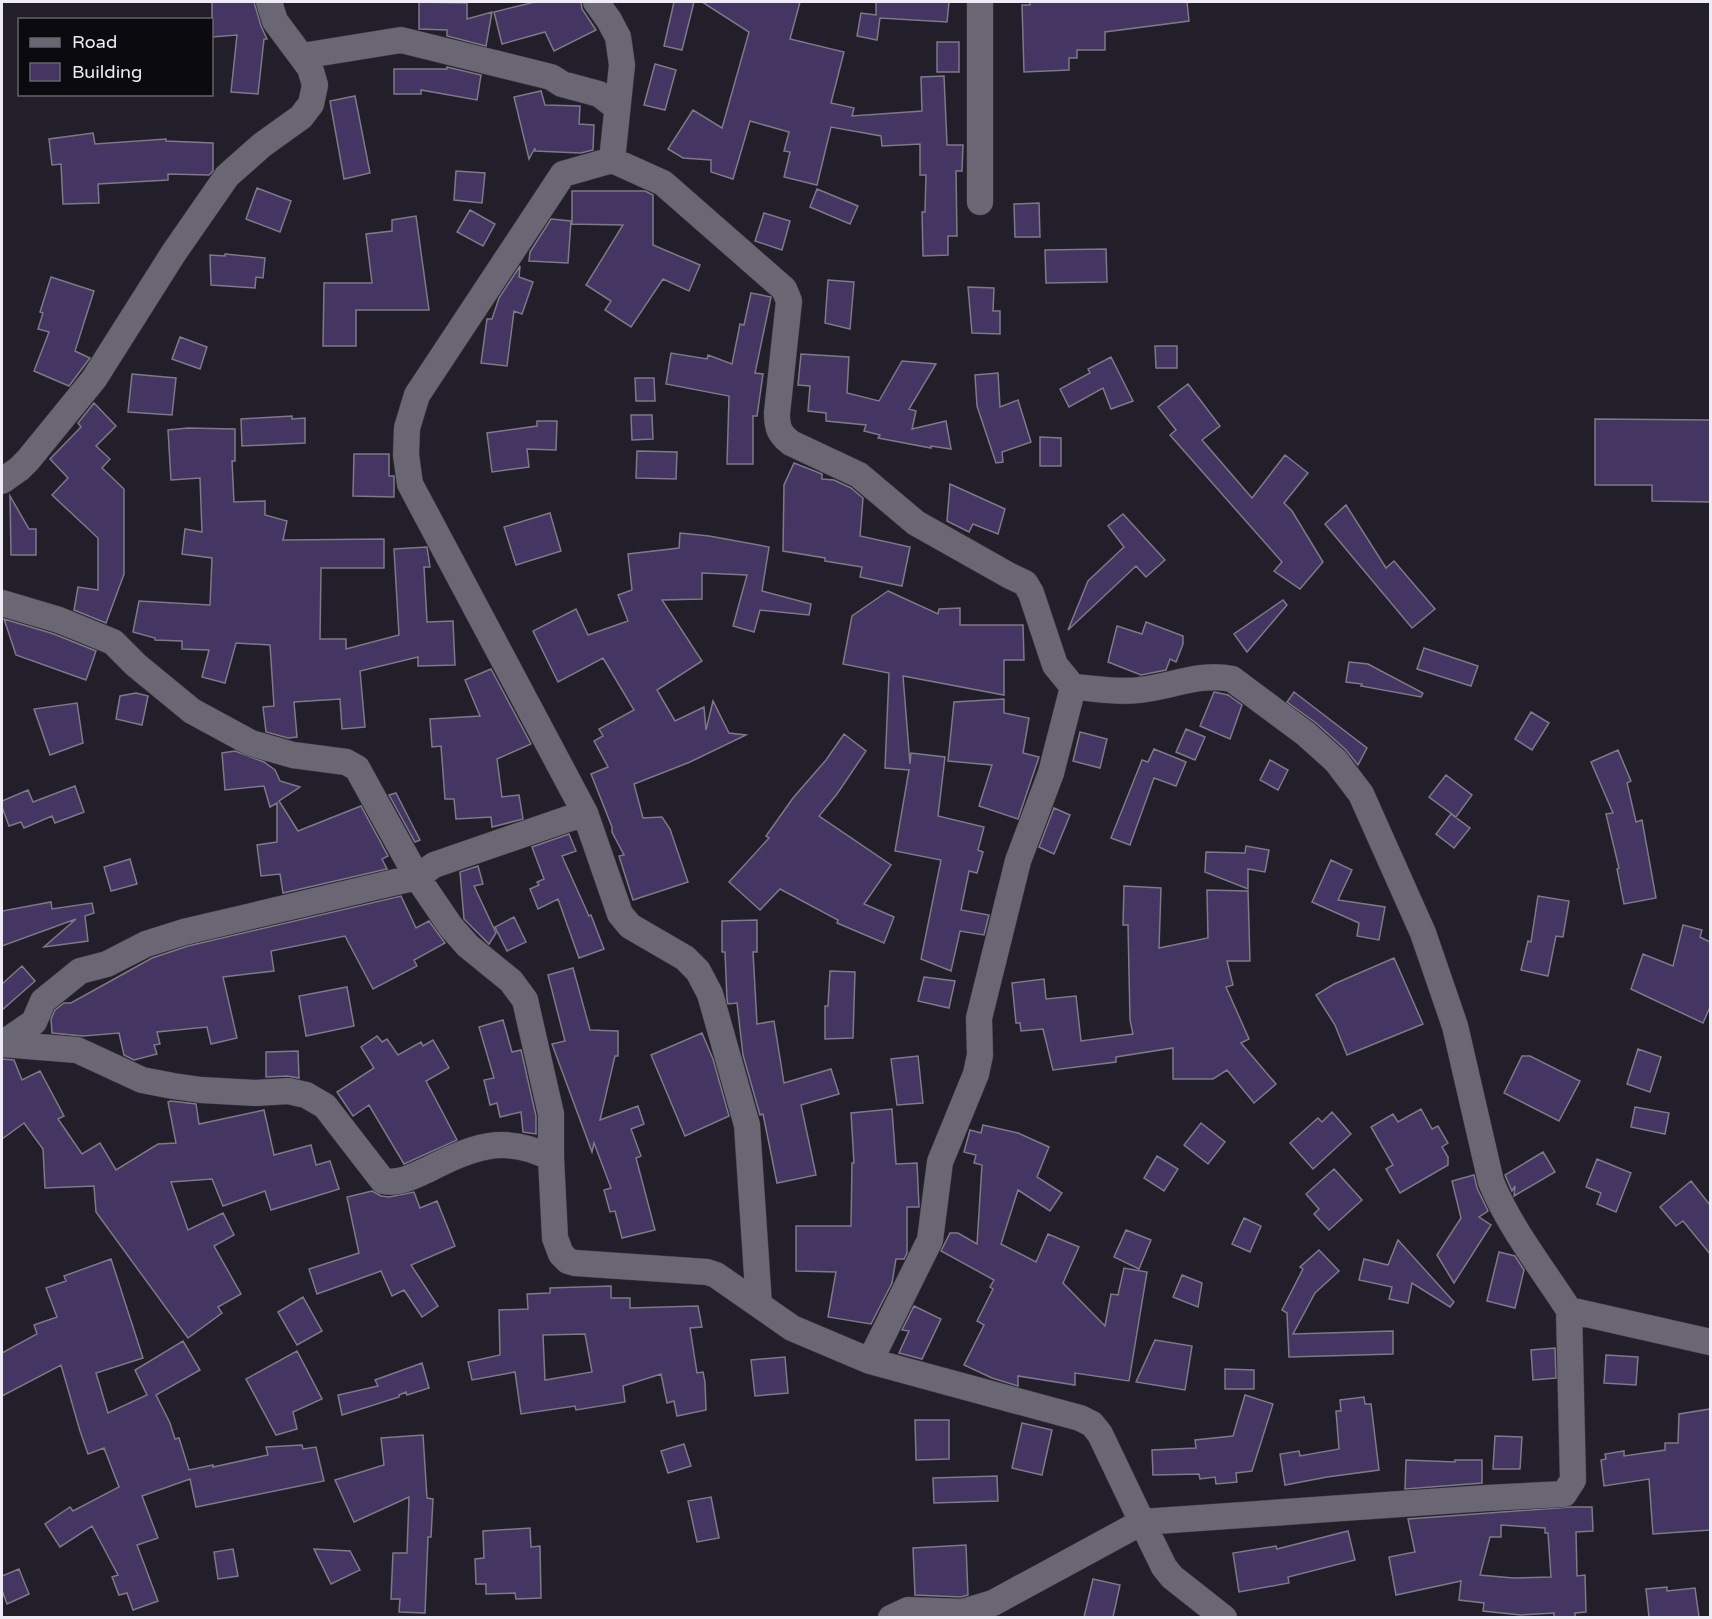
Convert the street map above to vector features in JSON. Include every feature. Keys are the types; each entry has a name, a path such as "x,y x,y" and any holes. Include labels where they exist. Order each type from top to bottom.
{"street":[{"path":"2,481 28,460 94,379 173,254 227,176 262,145 302,117 310,104 315,85 310,68 275,21 269,2"},
{"path":"596,2 618,37 622,65 612,160"},
{"path":"980,2 980,202"},
{"path":"302,56 401,40 551,76 562,84 598,94 616,107"},
{"path":"759,1305 747,1125 710,994 698,970 685,958 630,926 620,915 585,813 418,501 410,484 406,455 407,428 417,395 563,174 612,160 663,183 784,289 789,301 777,413 777,426 782,436 859,475 916,523 1025,583 1031,593 1055,665 1073,687 1136,691 1201,678 1218,676 1232,679 1306,734 1336,760 1361,794 1423,933 1455,1026 1491,1182 1499,1201 1569,1310 1573,1480 1564,1494 1142,1522 993,1603 963,1612 908,1610 891,1617"},
{"path":"2,603 60,620 113,642 136,665 192,711 250,743 293,755 346,762 357,768 417,877 451,927 468,946 510,981 525,1000 551,1114 555,1238 561,1254 568,1261 707,1272 716,1275 804,1335 870,1361 1080,1418 1092,1424 1100,1434 1164,1567 1172,1577 1224,1617"},
{"path":"870,1361 930,1240 940,1162 976,1074 980,1055 980,1018 1018,861 1051,773 1073,687"},
{"path":"2,1044 34,1022 43,1001 80,971 107,964 146,944 184,932 417,877 434,865 585,813"},
{"path":"2,1044 77,1050 142,1080 173,1086 256,1093 288,1091 306,1095 325,1106 383,1181 402,1182 464,1152 498,1145 528,1148 551,1158"},
{"path":"1569,1310 1710,1342"}],"building":[{"path":"212,2 254,2 267,39 264,39 258,94 231,92 237,35 213,37"},
{"path":"419,2 467,3 467,19 492,12 486,46 447,36 447,30 419,29"},
{"path":"535,2 581,2 582,9 596,30 554,51 545,32 502,44 494,12"},
{"path":"674,2 694,2 682,50 664,46"},
{"path":"702,2 800,2 790,39 844,52 831,103 854,108 852,116 922,111 921,77 944,76 947,145 963,145 962,171 956,171 957,236 948,236 948,255 923,256 922,212 925,212 926,175 920,175 920,144 882,146 881,136 831,127 817,185 784,177 790,152 784,151 789,132 750,121 733,179 711,172 711,160 683,158 668,149 693,110 722,128 749,32"},
{"path":"876,2 949,2 947,22 880,18 877,40 857,36 861,13 876,15"},
{"path":"1030,2 1187,2 1189,21 1105,32 1105,50 1077,50 1077,58 1069,58 1069,70 1024,72 1022,5 1030,5"},
{"path":"937,42 959,42 959,72 937,72"},
{"path":"655,64 676,70 665,110 644,105"},
{"path":"447,67 481,75 477,100 421,90 421,94 394,94 394,69 447,69"},
{"path":"541,91 545,105 580,106 579,124 594,125 593,150 581,153 535,151 535,148 529,159 514,97"},
{"path":"355,96 370,173 344,179 330,101"},
{"path":"93,133 95,144 166,139 166,141 213,143 213,171 209,175 168,174 168,180 98,184 99,203 63,204 61,164 52,165 49,139"},
{"path":"456,171 485,173 482,203 454,200"},
{"path":"257,188 291,201 280,232 246,219"},
{"path":"817,189 858,206 850,224 810,207"},
{"path":"572,191 645,191 653,195 653,245 700,265 689,291 663,279 631,327 605,310 611,301 586,285 623,225 572,224"},
{"path":"1039,203 1040,237 1015,237 1014,204"},
{"path":"470,210 495,224 483,246 457,232"},
{"path":"764,213 790,221 782,250 755,241"},
{"path":"416,216 429,310 356,310 356,346 323,346 324,283 372,283 366,234 392,231 392,220"},
{"path":"551,219 571,221 568,263 529,261 530,252"},
{"path":"1106,249 1107,282 1046,283 1045,250"},
{"path":"225,254 265,258 263,278 256,277 255,288 211,285 210,255 225,256"},
{"path":"520,266 519,277 533,282 522,314 514,311 507,366 481,363 487,319 492,319 499,298"},
{"path":"51,277 94,291 75,351 90,358 69,386 34,371 49,332 38,329 43,313 40,312"},
{"path":"828,280 854,282 850,329 825,323"},
{"path":"968,287 994,288 993,311 1000,311 1000,334 972,333"},
{"path":"751,293 771,297 755,373 763,374 757,416 753,416 753,464 727,464 729,396 666,384 671,353 707,359 708,355 732,364 740,324 744,325"},
{"path":"180,337 207,347 200,369 172,359"},
{"path":"1155,346 1177,346 1177,368 1156,368"},
{"path":"801,354 849,357 847,393 879,401 902,361 936,364 909,409 916,411 912,429 946,421 951,449 931,446 931,448 878,438 880,435 864,431 866,425 826,421 826,413 808,411 810,386 798,385"},
{"path":"1111,357 1133,401 1111,409 1103,388 1069,407 1060,389 1090,373 1088,369"},
{"path":"998,373 1000,407 1018,400 1031,442 1002,452 1003,462 996,463 977,406 975,375"},
{"path":"132,374 176,378 172,415 128,412"},
{"path":"635,378 654,378 655,401 636,401"},
{"path":"1188,384 1220,426 1202,440 1252,498 1285,455 1308,473 1284,503 1292,511 1323,562 1300,589 1274,571 1282,562 1170,435 1176,430 1158,407"},
{"path":"94,403 116,426 96,446 110,459 102,468 124,489 124,574 106,623 74,610 78,587 98,590 98,538 52,495 68,478 50,459 81,427 78,423"},
{"path":"631,415 652,415 653,439 632,440"},
{"path":"292,416 292,419 305,418 305,443 242,446 241,419"},
{"path":"1595,419 1710,420 1710,502 1652,501 1652,485 1595,485"},
{"path":"537,421 557,421 556,450 527,449 529,467 492,472 487,433 537,426"},
{"path":"235,429 235,461 232,461 234,502 265,501 265,515 287,521 283,540 384,539 384,568 321,568 320,639 346,639 346,649 399,635 394,549 427,547 430,567 424,567 427,622 453,621 455,665 418,666 418,657 360,671 365,727 342,729 340,699 294,702 297,737 288,738 266,732 263,707 274,706 270,645 236,643 225,683 202,677 209,650 182,649 182,641 155,640 155,638 133,632 139,601 210,605 212,558 182,554 185,529 202,532 200,478 171,480 168,430"},
{"path":"1040,437 1061,438 1061,466 1040,466"},
{"path":"637,451 677,452 676,479 636,478"},
{"path":"354,454 389,454 389,476 394,476 394,497 353,496"},
{"path":"794,463 822,474 822,479 834,480 851,488 863,498 860,536 910,547 902,586 860,577 862,567 783,551 784,485"},
{"path":"950,484 1005,509 998,534 973,524 969,532 947,521"},
{"path":"10,496 29,529 36,529 36,555 11,555"},
{"path":"1346,505 1386,568 1394,561 1435,609 1412,628 1325,524"},
{"path":"550,513 561,551 516,565 504,527"},
{"path":"1123,514 1165,560 1146,577 1136,566 1068,630 1088,581 1124,547 1108,526"},
{"path":"680,533 769,547 762,591 811,604 809,615 760,610 754,632 733,626 747,575 702,573 702,599 662,600 702,661 657,690 675,721 704,707 706,730 713,701 729,733 746,735 690,762 634,784 643,818 662,817 670,829 688,882 633,900 619,856 624,855 612,832 591,774 608,767 594,741 603,736 599,729 634,710 603,658 558,682 533,631 576,609 588,635 628,621 618,595 632,590 628,554 679,548"},
{"path":"888,591 938,614 939,609 960,608 960,625 1023,625 1024,660 1004,660 1004,695 903,676 910,764 911,753 945,757 938,816 984,827 978,850 983,852 977,873 969,871 961,910 989,915 984,935 960,931 951,971 921,959 941,860 895,851 909,770 885,768 889,673 843,664 852,616"},
{"path":"1283,600 1287,605 1247,652 1234,634"},
{"path":"4,619 54,634 96,651 86,680 16,655"},
{"path":"1146,622 1183,636 1183,644 1176,662 1170,659 1166,670 1141,675 1108,662 1117,626 1142,634"},
{"path":"1424,648 1478,666 1471,686 1417,669"},
{"path":"1349,662 1368,664 1423,693 1421,697 1346,682"},
{"path":"491,669 531,744 497,759 502,797 519,795 523,819 492,827 491,817 456,819 454,799 445,799 441,746 432,747 430,719 480,716 465,680"},
{"path":"1214,692 1228,695 1242,705 1230,739 1200,726"},
{"path":"1294,692 1367,748 1358,765 1346,750 1316,723 1287,702"},
{"path":"136,693 148,696 142,725 116,719 120,696"},
{"path":"1004,699 1004,713 1029,718 1023,753 1039,757 1018,819 979,806 992,765 948,761 954,702"},
{"path":"77,703 83,743 50,755 34,709"},
{"path":"1531,712 1549,723 1532,750 1515,739"},
{"path":"1186,729 1205,737 1195,760 1176,752"},
{"path":"1080,732 1107,739 1100,768 1073,761"},
{"path":"844,734 866,751 819,816 891,865 864,904 894,917 884,943 837,923 838,920 780,889 760,910 729,882 769,838 766,836 793,798 826,760"},
{"path":"1154,749 1186,762 1176,786 1154,778 1130,845 1111,838 1142,760 1148,762"},
{"path":"1618,750 1631,781 1627,783 1636,822 1642,820 1656,898 1624,904 1617,869 1619,868 1606,814 1613,813 1591,762"},
{"path":"235,751 264,762 275,770 280,781 300,787 279,801 298,831 361,806 388,856 382,859 387,869 283,893 280,874 261,876 257,845 277,842 277,803 270,807 264,786 225,790 222,753"},
{"path":"1270,760 1288,770 1278,790 1260,780"},
{"path":"1446,775 1472,795 1456,817 1429,797"},
{"path":"75,786 84,812 55,823 52,816 24,828 21,822 9,826 2,801 28,790 33,802"},
{"path":"396,793 420,840 415,842 389,795"},
{"path":"1054,808 1070,815 1054,854 1039,847"},
{"path":"1451,814 1470,828 1454,848 1436,834"},
{"path":"569,834 576,851 562,856 589,916 591,915 604,949 579,958 558,899 538,909 530,889 539,885 537,882 544,879 532,847"},
{"path":"1246,846 1269,850 1265,872 1248,869 1248,889 1205,872 1206,852 1245,853"},
{"path":"130,859 137,884 111,891 104,867"},
{"path":"1331,860 1352,870 1338,900 1385,907 1379,940 1357,936 1359,923 1312,902"},
{"path":"478,866 483,884 474,886 496,933 489,944 464,919 460,872"},
{"path":"1124,886 1161,888 1159,948 1208,938 1207,890 1248,891 1250,961 1227,961 1233,985 1226,987 1249,1039 1241,1043 1276,1084 1254,1103 1227,1070 1213,1079 1173,1079 1173,1048 1116,1057 1116,1062 1053,1070 1043,1029 1021,1031 1020,1023 1016,1023 1012,983 1044,979 1046,999 1076,996 1081,1041 1133,1034 1130,1020 1128,925 1123,925"},
{"path":"401,896 416,928 429,921 445,943 414,960 417,966 373,989 345,936 271,951 274,971 223,977 237,1038 211,1044 207,1027 157,1032 160,1044 154,1045 157,1054 134,1060 124,1055 119,1033 83,1036 52,1033 51,1019 55,1010 64,1003 71,1003 152,958 188,946"},
{"path":"1538,896 1569,901 1563,937 1556,936 1548,976 1521,970 1528,941 1531,942"},
{"path":"51,902 52,909 92,903 94,913 85,916 88,941 44,947 76,919 2,946 2,911"},
{"path":"514,917 526,942 507,951 495,927"},
{"path":"757,920 757,952 753,952 757,1024 774,1021 784,1083 831,1069 839,1094 801,1105 816,1175 777,1183 763,1114 760,1115 743,1055 737,1003 728,1004 727,1000 725,952 722,952 722,921"},
{"path":"1683,925 1702,930 1700,937 1710,942 1710,1007 1703,1023 1631,989 1643,954 1673,966"},
{"path":"1394,958 1423,1024 1347,1055 1335,1025 1316,995 1334,984"},
{"path":"22,966 35,981 2,1010 2,984"},
{"path":"573,968 590,1030 618,1031 618,1056 615,1056 600,1120 638,1106 644,1124 631,1129 641,1156 636,1158 655,1230 622,1238 615,1211 610,1212 604,1190 611,1188 594,1143 592,1152 552,1044 565,1041 548,975"},
{"path":"830,971 855,972 853,1038 825,1039 825,1006 828,1006"},
{"path":"924,977 955,981 949,1008 918,1001"},
{"path":"347,987 354,1026 306,1036 299,996"},
{"path":"503,1020 512,1052 521,1050 536,1116 536,1134 523,1132 521,1112 500,1117 497,1103 490,1105 484,1080 494,1078 479,1027"},
{"path":"702,1033 713,1059 729,1116 685,1136 651,1055"},
{"path":"377,1036 382,1042 387,1039 398,1055 421,1042 423,1046 433,1040 449,1068 426,1081 457,1140 404,1164 369,1105 353,1116 337,1092 374,1068 361,1047"},
{"path":"1638,1049 1661,1057 1650,1092 1627,1084"},
{"path":"298,1051 299,1078 266,1077 266,1052"},
{"path":"918,1056 923,1103 897,1105 891,1059"},
{"path":"1522,1056 1530,1056 1580,1081 1559,1121 1504,1093"},
{"path":"2,1059 14,1060 22,1080 40,1071 64,1116 58,1119 82,1154 100,1143 116,1170 158,1144 176,1143 168,1102 171,1101 196,1104 199,1124 264,1110 274,1155 311,1145 316,1165 330,1161 339,1189 271,1210 265,1191 223,1206 212,1179 171,1182 188,1230 223,1213 234,1235 214,1246 241,1294 218,1307 222,1313 188,1338 96,1212 94,1186 45,1188 43,1149 24,1123 2,1139"},
{"path":"1635,1107 1669,1113 1665,1134 1631,1127"},
{"path":"892,1109 896,1164 917,1163 919,1207 907,1207 907,1253 904,1259 896,1259 892,1283 871,1324 828,1317 836,1272 796,1271 796,1226 851,1226 852,1163 854,1163 851,1113"},
{"path":"1421,1109 1432,1129 1438,1126 1448,1143 1442,1147 1448,1157 1448,1165 1400,1193 1386,1169 1393,1165 1371,1127 1393,1114 1398,1122"},
{"path":"1332,1112 1351,1134 1313,1169 1290,1143 1318,1118 1322,1122"},
{"path":"1201,1123 1225,1142 1208,1164 1184,1145"},
{"path":"983,1125 1018,1133 1049,1147 1037,1177 1062,1193 1050,1211 1018,1190 1001,1244 1036,1262 1048,1234 1079,1247 1063,1283 1105,1326 1111,1294 1118,1295 1124,1268 1147,1272 1129,1381 1075,1373 1075,1385 1018,1376 1018,1386 992,1378 964,1365 984,1325 977,1321 993,1289 990,1287 994,1280 941,1251 950,1233 958,1233 977,1244 982,1165 974,1163 976,1155 964,1152 970,1130 981,1133"},
{"path":"1543,1152 1555,1172 1514,1196 1515,1186 1512,1191 1505,1175"},
{"path":"1157,1156 1178,1169 1164,1191 1144,1178"},
{"path":"1597,1159 1631,1173 1616,1212 1597,1204 1601,1193 1586,1187"},
{"path":"1334,1169 1362,1200 1329,1230 1314,1214 1319,1209 1306,1194"},
{"path":"1474,1175 1477,1188 1488,1211 1479,1217 1491,1225 1454,1283 1437,1255 1461,1218 1452,1181"},
{"path":"1691,1181 1710,1205 1710,1254 1683,1221 1676,1226 1660,1207"},
{"path":"372,1191 389,1197 414,1192 420,1208 437,1201 455,1246 411,1265 438,1306 422,1317 404,1290 392,1296 381,1271 317,1294 309,1269 359,1253 347,1197"},
{"path":"1244,1218 1261,1226 1250,1252 1232,1244"},
{"path":"1126,1230 1151,1240 1139,1269 1114,1257"},
{"path":"1398,1240 1454,1302 1450,1307 1412,1283 1408,1303 1389,1299 1392,1287 1359,1280 1364,1259 1388,1265"},
{"path":"1319,1250 1339,1271 1315,1293 1293,1334 1393,1331 1393,1354 1289,1357 1287,1313 1282,1310 1303,1269 1300,1267"},
{"path":"1499,1252 1515,1256 1524,1270 1515,1308 1487,1301"},
{"path":"111,1259 143,1358 96,1373 108,1413 147,1395 135,1370 183,1341 200,1370 156,1395 175,1439 179,1438 189,1470 268,1455 266,1447 302,1445 303,1449 316,1447 324,1481 196,1507 190,1479 142,1496 158,1538 137,1545 158,1601 133,1610 127,1593 119,1595 112,1577 118,1575 92,1526 60,1547 45,1524 70,1507 73,1511 119,1487 104,1448 88,1454 61,1365 2,1396 2,1353 37,1334 34,1325 57,1317 46,1288 66,1281 64,1276"},
{"path":"1182,1275 1202,1283 1198,1307 1173,1297"},
{"path":"611,1286 611,1298 630,1298 630,1308 698,1306 702,1327 690,1328 697,1373 703,1372 705,1382 706,1410 677,1416 674,1401 667,1403 661,1374 623,1386 625,1402 576,1410 575,1406 521,1414 515,1372 472,1380 468,1362 500,1355 499,1310 528,1309 527,1294 550,1293 550,1288","holes":["585,1334 592,1372 545,1380 543,1335"]},
{"path":"303,1297 322,1331 297,1345 278,1312"},
{"path":"914,1306 941,1319 922,1359 899,1353 909,1331 902,1330"},
{"path":"1155,1340 1192,1346 1185,1390 1136,1382"},
{"path":"1555,1348 1556,1378 1533,1380 1531,1350"},
{"path":"297,1351 322,1399 293,1412 297,1429 276,1435 246,1379"},
{"path":"1606,1355 1638,1357 1636,1385 1604,1383"},
{"path":"785,1357 788,1393 755,1396 751,1360"},
{"path":"422,1363 429,1388 407,1395 406,1392 399,1397 342,1415 338,1395 378,1386 375,1380"},
{"path":"1225,1369 1254,1370 1254,1389 1225,1389"},
{"path":"1245,1395 1273,1404 1252,1471 1236,1473 1237,1482 1216,1484 1215,1477 1200,1479 1199,1474 1153,1475 1152,1450 1196,1448 1195,1440 1233,1436"},
{"path":"1364,1397 1365,1404 1371,1404 1379,1470 1285,1485 1280,1454 1299,1451 1300,1456 1339,1449 1336,1411 1341,1411 1340,1400"},
{"path":"1710,1409 1710,1530 1653,1534 1649,1479 1604,1486 1601,1460 1606,1459 1605,1454 1624,1451 1624,1456 1665,1450 1665,1443 1678,1443 1679,1414"},
{"path":"915,1420 949,1420 949,1459 916,1460"},
{"path":"1022,1423 1052,1430 1042,1475 1012,1468"},
{"path":"423,1435 427,1498 433,1499 431,1537 428,1537 425,1613 399,1612 400,1599 391,1599 393,1553 407,1553 409,1497 354,1522 335,1480 384,1465 381,1438"},
{"path":"1495,1436 1522,1437 1520,1469 1493,1469"},
{"path":"684,1444 691,1466 668,1473 661,1451"},
{"path":"1406,1460 1455,1462 1455,1460 1482,1460 1482,1483 1405,1489"},
{"path":"997,1476 998,1501 934,1503 933,1478"},
{"path":"711,1497 719,1538 697,1542 688,1501"},
{"path":"1592,1507 1593,1531 1576,1532 1577,1576 1585,1575 1586,1612 1575,1613 1575,1617 1554,1617 1554,1613 1521,1615 1483,1611 1484,1603 1459,1600 1461,1581 1396,1595 1389,1557 1415,1552 1408,1519","holes":["1501,1525 1545,1528 1545,1533 1548,1533 1551,1577 1513,1578 1480,1575 1490,1537 1501,1537"]},
{"path":"530,1528 531,1547 540,1546 541,1598 516,1599 515,1593 486,1594 486,1584 476,1584 475,1559 484,1558 483,1531"},
{"path":"1348,1531 1355,1560 1288,1577 1289,1583 1239,1592 1233,1553 1276,1546 1277,1549"},
{"path":"966,1545 968,1595 961,1597 915,1595 913,1548"},
{"path":"233,1549 238,1576 218,1579 214,1552"},
{"path":"314,1549 350,1551 360,1570 331,1584"},
{"path":"19,1569 29,1594 7,1604 2,1590 2,1576"},
{"path":"1093,1579 1120,1585 1113,1617 1084,1617"},
{"path":"1667,1587 1667,1591 1695,1588 1699,1617 1649,1617 1646,1589"}]}
